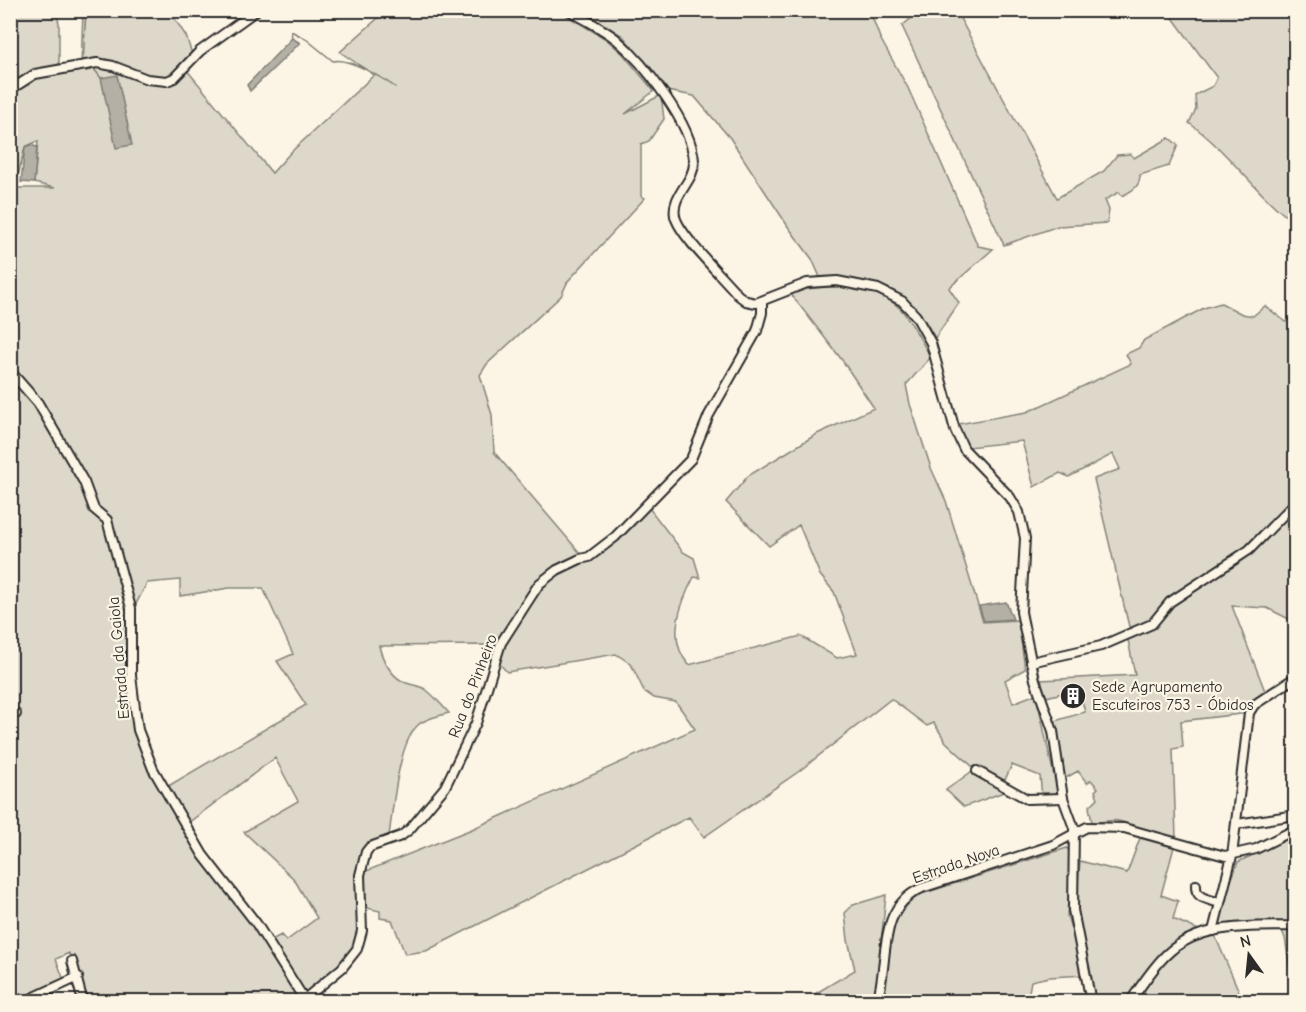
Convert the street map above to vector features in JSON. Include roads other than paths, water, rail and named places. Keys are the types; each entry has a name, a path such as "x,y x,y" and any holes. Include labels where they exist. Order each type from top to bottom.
{"street":[{"path":"10,90 35,74 98,63 113,66 147,79 166,81 174,78 200,51 257,10"},
{"path":"569,10 622,45 674,108 689,140 694,160 691,176 676,203 675,214 678,223 738,295 751,302 762,302 807,283 846,282 891,294 916,316 935,353 961,443 973,460 1010,497 1022,519 1025,538 1020,605 1031,662 1053,731 1063,798 1075,836 1073,910 1091,1002"},
{"name":"Rua do Pinheiro","path":"302,1000 342,968 357,949 363,915 360,875 366,852 370,847 401,836 411,829 445,787 476,723 501,643 539,584 557,570 589,557 615,537 691,459 709,415 757,331 762,313 762,302"},
{"name":"Estrada da Gaiola","path":"10,371 38,402 84,482 94,509 107,520 131,608 134,700 138,730 153,769 203,855 252,917 302,1000"},
{"path":"1031,662 1101,646 1152,624 1170,602 1248,550 1296,502"},
{"path":"1213,931 1232,856 1249,713 1254,705 1296,677"},
{"path":"977,771 1027,799 1063,798"},
{"path":"1236,824 1296,815"},
{"name":"Estrada Nova","path":"877,1002 888,926 896,908 904,899 930,885 1053,845 1063,844 1094,827 1124,828 1210,853 1232,856"},
{"path":"1232,856 1256,849 1296,829"},
{"path":"1196,885 1196,891 1200,897 1220,903"},
{"path":"1130,1002 1166,954 1176,946 1213,931 1296,926"},
{"path":"72,962 78,977 82,1002"},
{"path":"24,1002 78,977"}],"waterway":[{"path":"83,63 86,10"},
{"path":"292,38 291,31 306,39 333,61 356,65 395,87"},
{"path":"84,68 86,71 94,69 101,78"}],"place":[{"name":"Sede Agrupamento Escuteiros 753 - Óbidos","path":"1073,696"}]}
